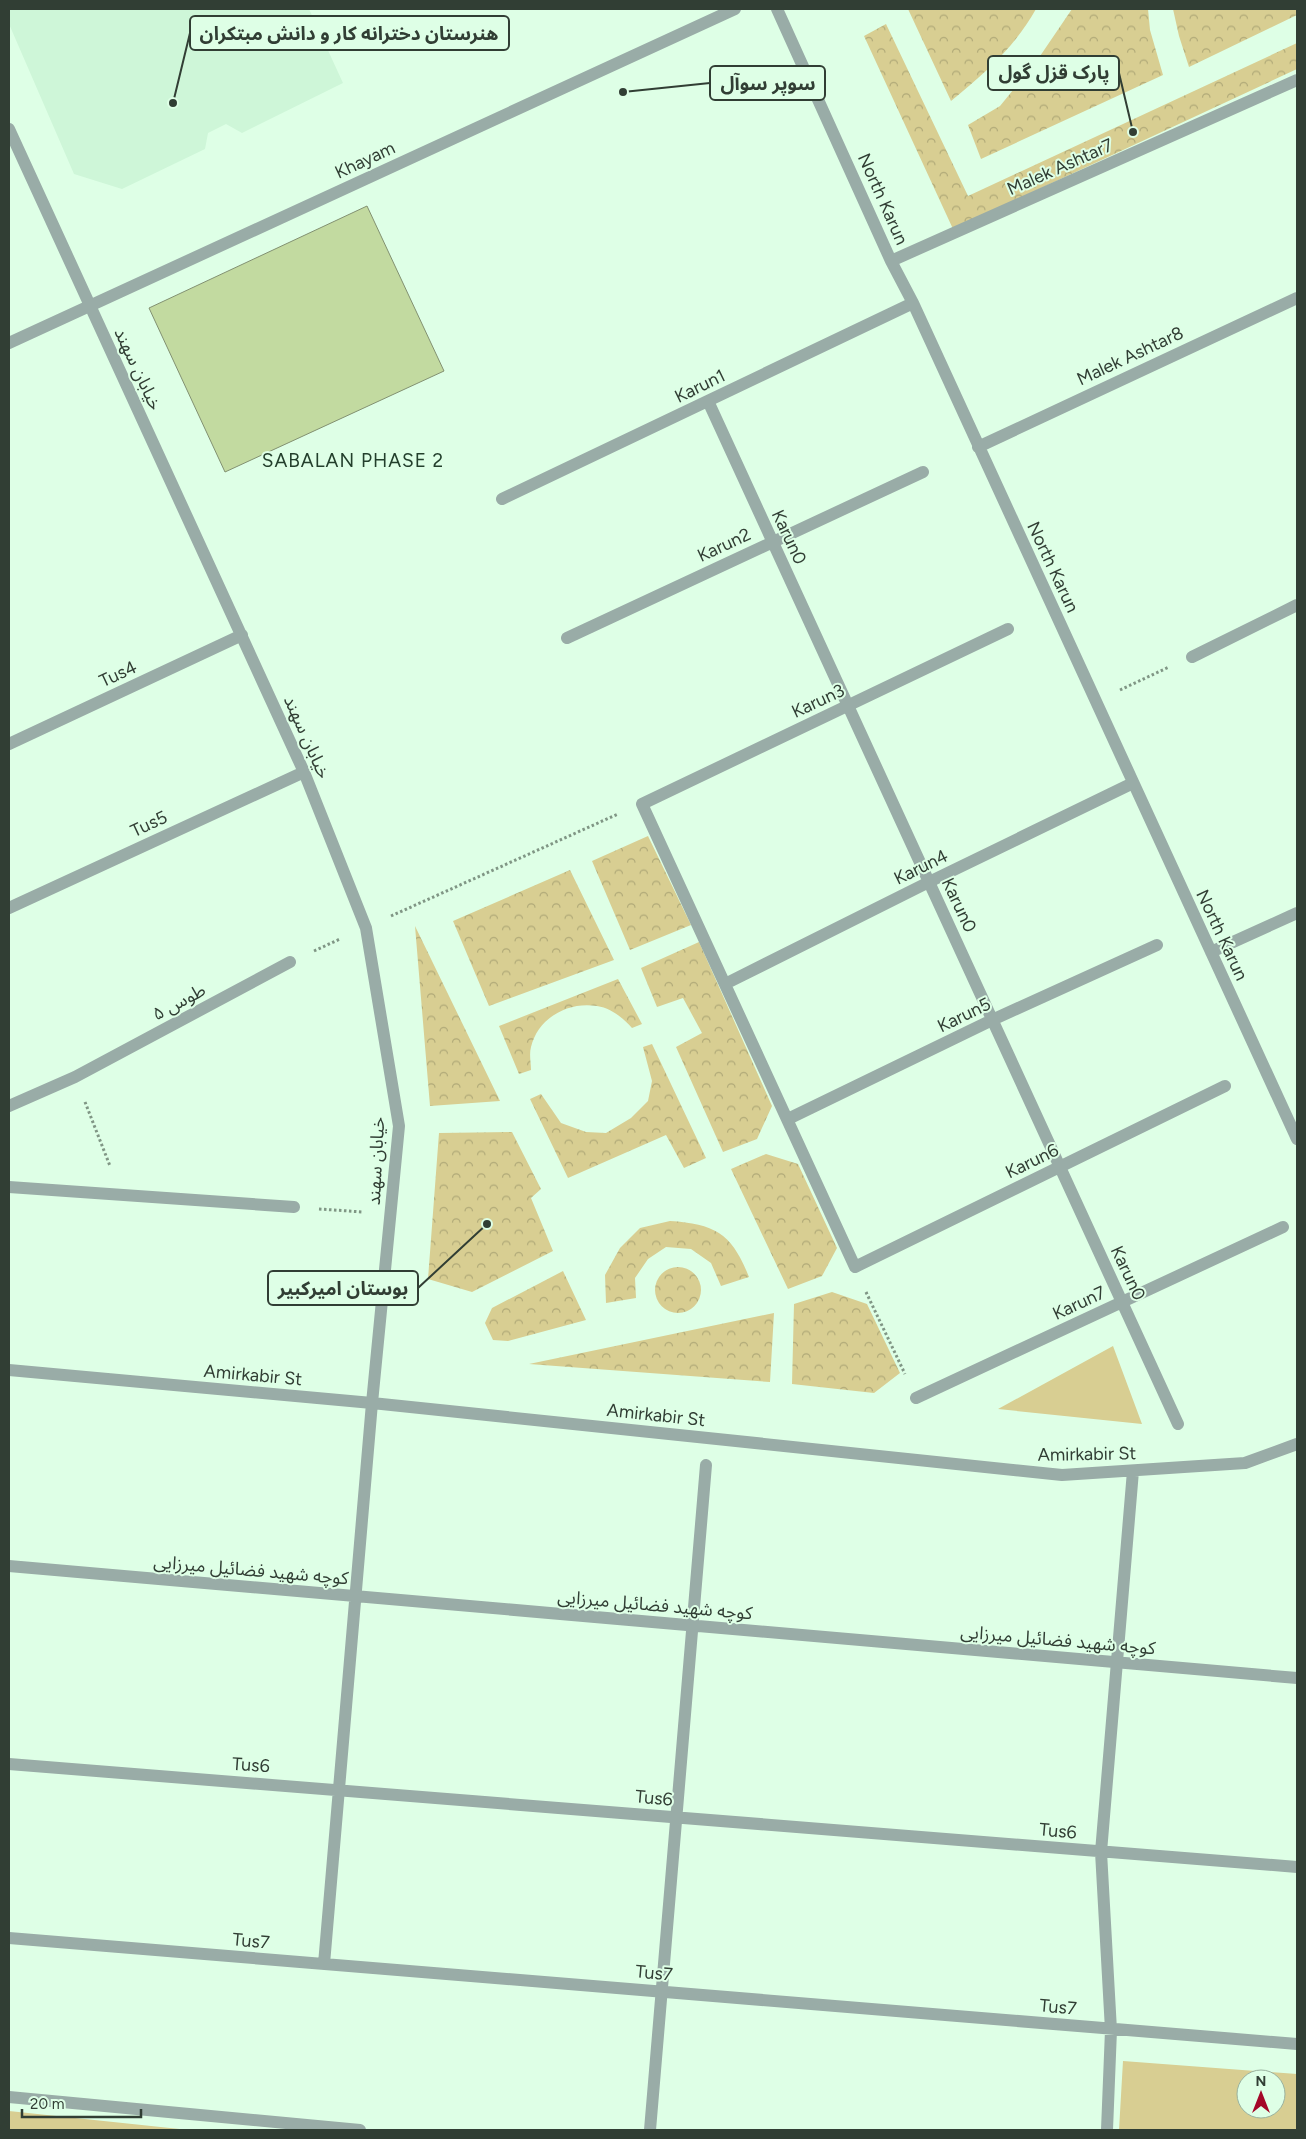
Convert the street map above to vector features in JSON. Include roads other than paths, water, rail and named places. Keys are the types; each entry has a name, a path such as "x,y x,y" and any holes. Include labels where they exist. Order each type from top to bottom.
{"street":[{"name":"Khayam","path":"9,343 735,9"},
{"name":"North Karun","path":"777,9 891,261 913,303 1297,1139"},
{"name":"Malek Ashtar7","path":"891,261 1297,80"},
{"name":"خیابان سهند","path":"9,128 304,772 366,928 399,1126 372,1403 324,1964"},
{"name":"Malek Ashtar8","path":"978,446 1297,298"},
{"name":"Karun1","path":"502,499 913,303"},
{"name":"Karun0","path":"708,401 1178,1424"},
{"name":"Karun2","path":"567,638 923,472"},
{"path":"1192,656 1297,605"},
{"name":"Karun3","path":"725,984 642,804 1008,630"},
{"name":"Tus4","path":"9,744 242,635"},
{"name":"Tus5","path":"9,908 304,772"},
{"name":"Karun4","path":"725,984 929,882 1134,783"},
{"path":"1211,952 1297,913"},
{"name":"Karun5","path":"788,1120 992,1020 1157,945"},
{"name":"طوس ۵","path":"9,1106 75,1077 290,962"},
{"path":"725,984 788,1120"},
{"name":"Karun6","path":"788,1120 855,1267 1225,1086"},
{"path":"9,1187 294,1207"},
{"name":"Karun7","path":"916,1398 1284,1227"},
{"name":"Amirkabir St","path":"9,1370 372,1403 1062,1475 1245,1463 1297,1444"},
{"path":"650,2130 706,1465"},
{"path":"1107,2130 1111,2030 1101,1852 1133,1471"},
{"name":"کوچه شهید فضائیل میرزایی","path":"9,1566 1297,1678"},
{"name":"Tus6","path":"9,1764 1297,1867"},
{"name":"Tus7","path":"9,1938 1297,2044"},
{"path":"9,2097 360,2130"}],"place":[{"name":"سوپر سوآل","path":"623,92"},
{"name":"هنرستان دخترانه کار و دانش مبتکران","path":"173,103"},
{"name":"پارک قزل گول","path":"1133,132"},
{"name":"بوستان امیرکبیر","path":"487,1224"}],"district":[{"name":"SABALAN PHASE 2","path":"353,460"}]}
